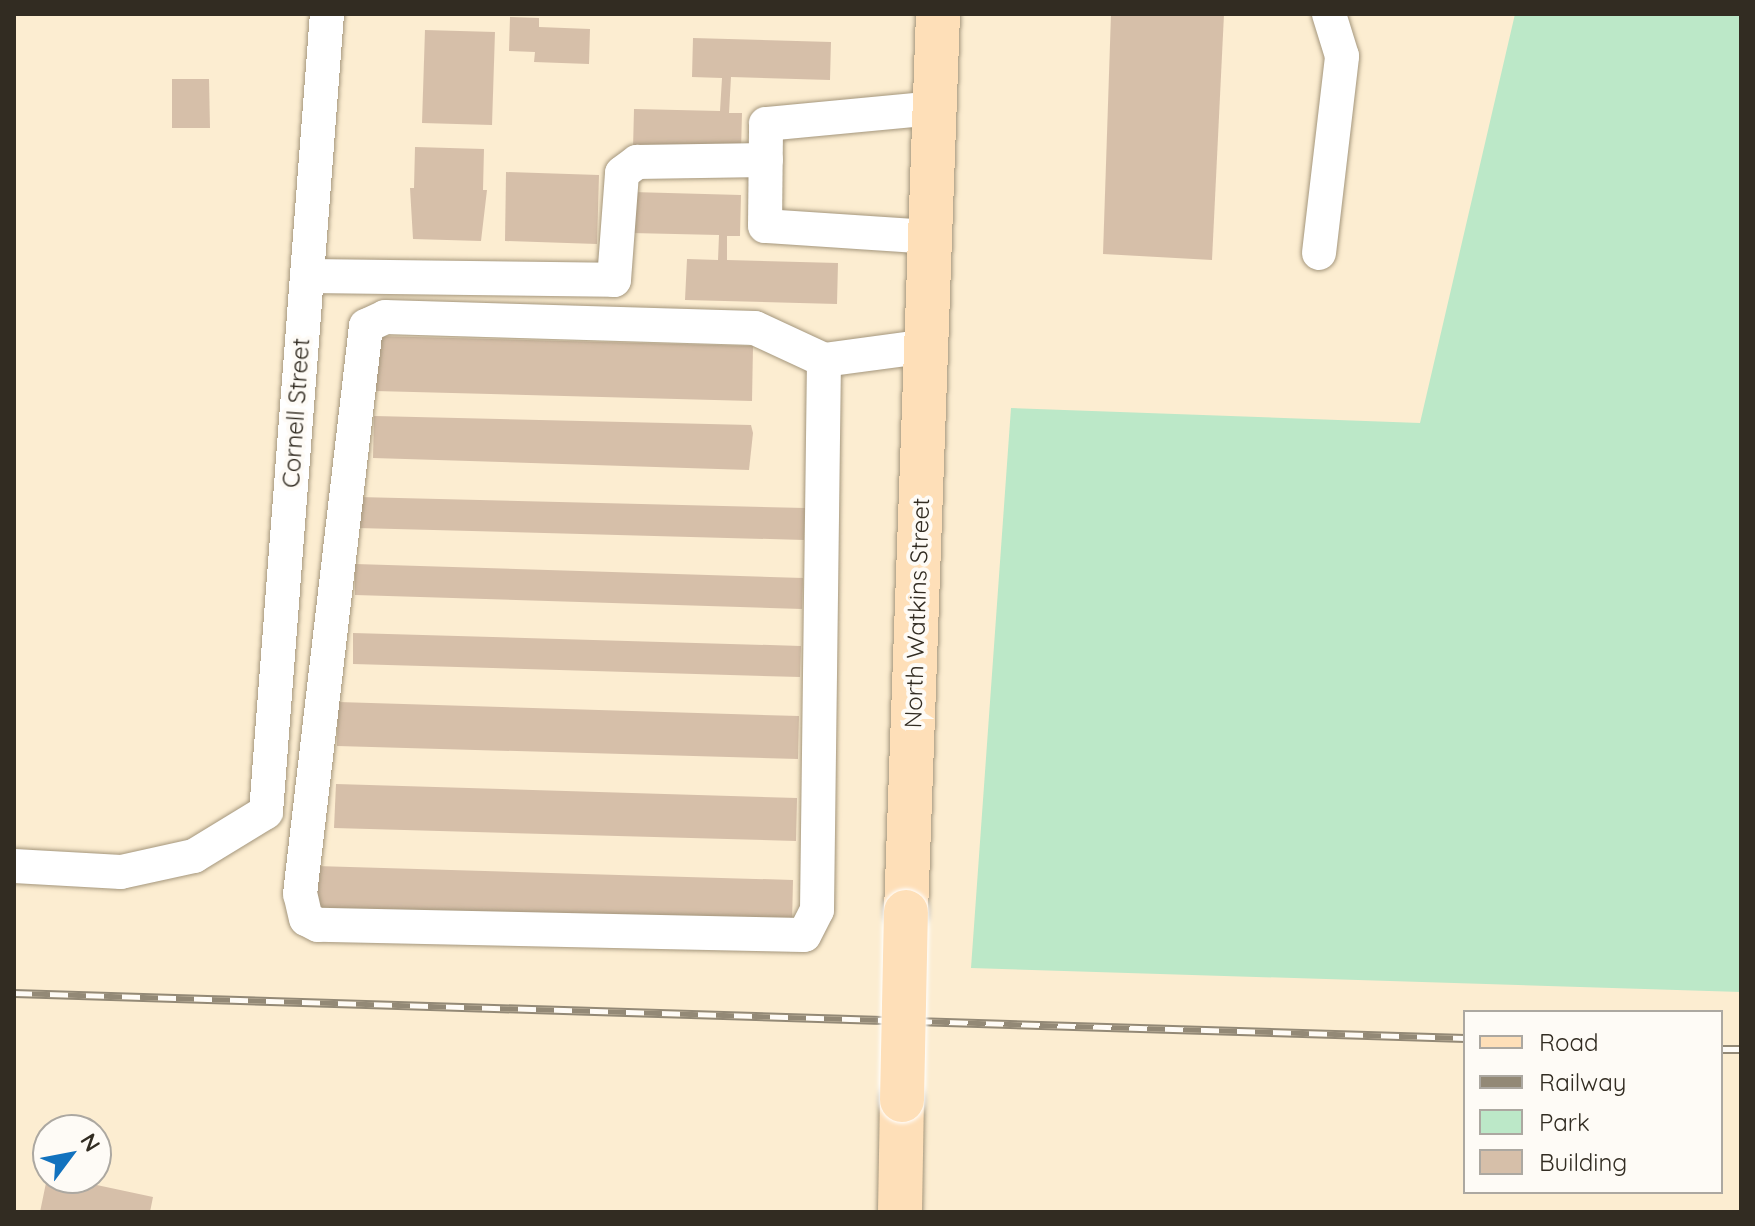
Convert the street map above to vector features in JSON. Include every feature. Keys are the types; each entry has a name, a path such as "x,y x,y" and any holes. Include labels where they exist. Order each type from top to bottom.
{"main road":[{"name":"North Watkins Street","path":"900,1212 906,912 938,14"}],"street":[{"name":"Cornell Street","path":"14,866 121,872 194,856 266,812 327,14"},
{"path":"1319,253 1342,56 1329,14"},
{"path":"931,237 765,226 766,124 935,108"},
{"path":"307,276 614,280 622,173 637,162 766,160"},
{"path":"824,360 817,910 804,935 318,925 306,919 300,894 366,326 385,317 755,328 824,360 927,346"}],"green space":[{"path":"1515,14 1741,14 1741,992 971,968 1011,408 1420,423"}],"building":[{"path":"1111,14 1224,14 1212,260 1103,254"},
{"path":"510,17 539,18 539,27 590,29 589,64 534,62 535,52 509,51"},
{"path":"425,30 495,32 492,125 422,123"},
{"path":"693,38 831,42 830,80 731,77 729,113 742,113 741,152 633,149 634,109 720,111 722,78 692,77"},
{"path":"172,79 209,79 210,128 172,128"},
{"path":"415,147 484,149 483,190 487,190 481,241 413,239 410,188 414,188"},
{"path":"506,172 599,175 597,244 505,241"},
{"path":"632,192 741,195 740,236 727,236 727,260 838,263 837,304 685,300 687,259 718,260 719,235 631,233"},
{"path":"376,336 753,346 752,401 375,391"},
{"path":"374,416 751,425 753,433 749,470 373,458"},
{"path":"358,497 805,508 804,540 357,528"},
{"path":"355,564 803,578 802,609 355,595"},
{"path":"353,633 801,646 800,677 353,664"},
{"path":"338,702 799,716 798,759 337,746"},
{"path":"336,784 797,798 796,841 334,828"},
{"path":"316,866 793,880 792,924 315,909"},
{"path":"112,1188 153,1197 150,1212 40,1212 44,1194 112,1194"}],"railway":[{"path":"14,993 1463,1038"},
{"path":"1723,1049 1741,1049"}]}
